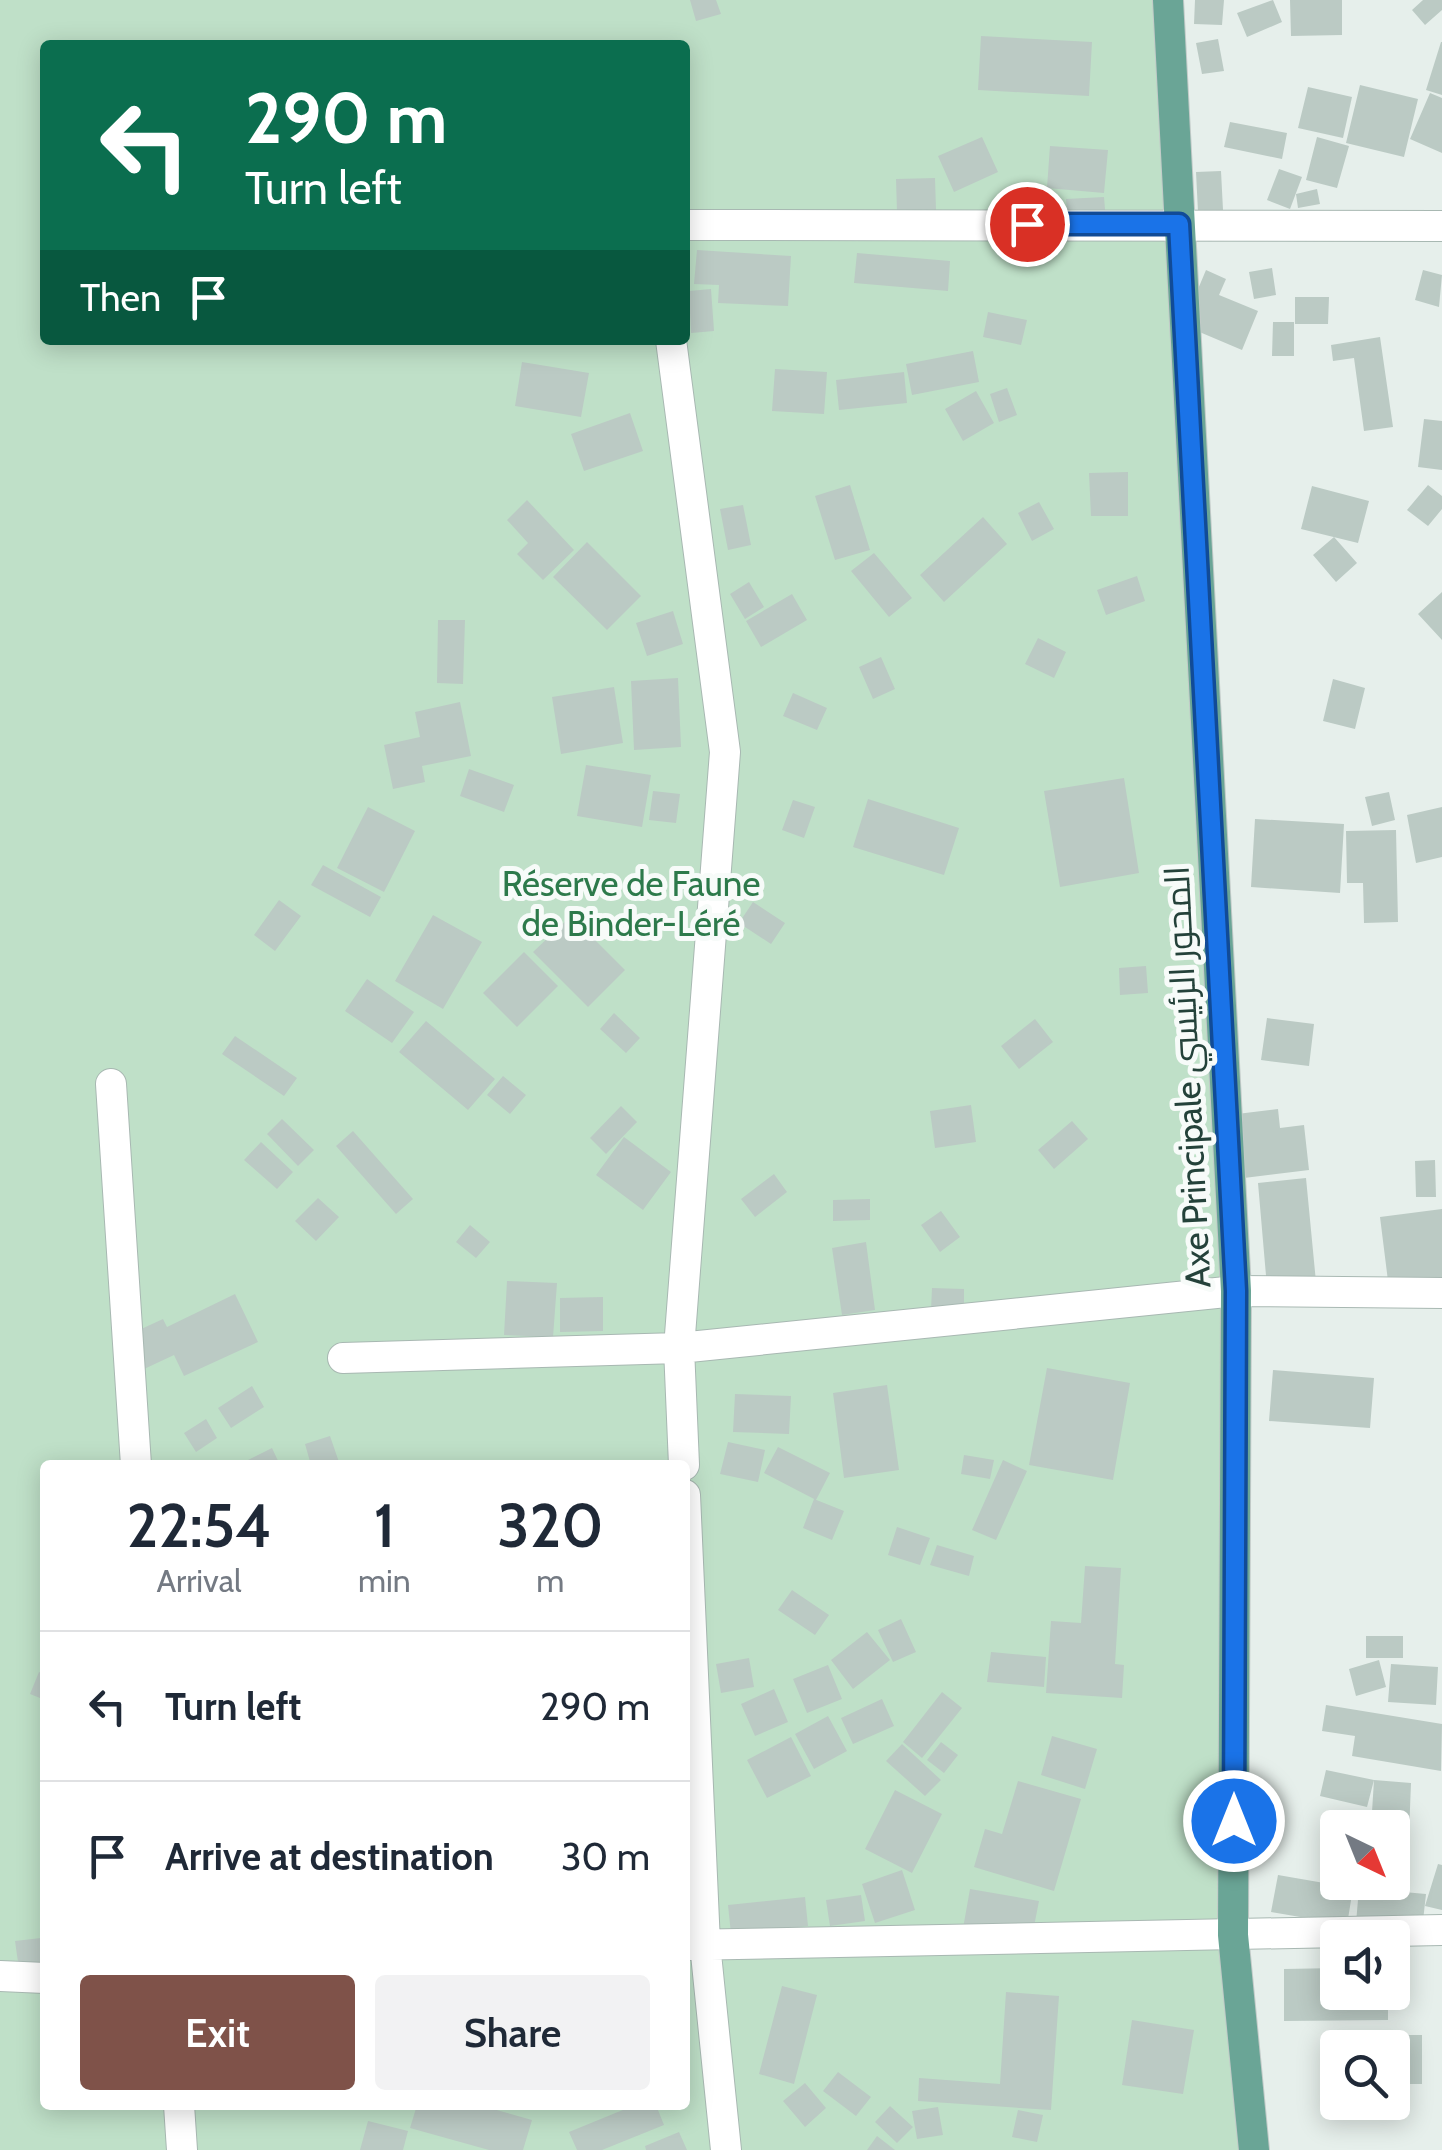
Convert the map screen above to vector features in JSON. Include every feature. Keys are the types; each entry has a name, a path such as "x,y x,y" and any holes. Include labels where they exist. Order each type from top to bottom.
{"main road":[{"name":"Axe Principale المحور الرئيسي","path":"1168,0 1236,1291 1233,1935 1254,2150"}],"street":[{"path":"690,225 1442,226"},
{"path":"673,345 725,752 678,1348 684,1460"},
{"path":"111,1084 136,1460"},
{"path":"343,1358 678,1348 1236,1291 1442,1293"},
{"path":"690,1720 695,1944 726,2150"},
{"path":"695,1944 1442,1930"},
{"path":"0,1976 40,1978"},
{"path":"179,2110 182,2150"}],"green space":[{"name":"Réserve de Faune de Binder-Léré","path":"0,0 1168,0 1236,1291 1233,1935 1254,2150 0,2150"}],"building":[{"path":"690,0 716,0 721,14 696,21"},
{"path":"1195,0 1224,0 1222,25 1194,24"},
{"path":"1273,0 1282,22 1247,37 1237,13"},
{"path":"1290,0 1342,0 1342,35 1291,36"},
{"path":"1423,0 1442,0 1442,10 1425,25 1412,10"},
{"path":"981,36 1092,42 1089,96 978,90"},
{"path":"1218,39 1224,71 1202,74 1196,43"},
{"path":"1442,42 1442,95 1426,90"},
{"path":"1360,85 1418,99 1404,157 1346,143"},
{"path":"1308,87 1352,97 1343,138 1298,128"},
{"path":"1430,93 1442,98 1442,153 1410,139"},
{"path":"1230,122 1287,133 1282,159 1224,147"},
{"path":"982,137 998,172 954,192 938,156"},
{"path":"1317,137 1349,146 1337,188 1306,180"},
{"path":"1050,146 1108,150 1104,193 1047,188"},
{"path":"1279,169 1302,177 1290,209 1267,200"},
{"path":"1221,171 1223,210 1198,212 1196,172"},
{"path":"935,178 936,210 897,212 896,179"},
{"path":"1317,189 1320,204 1298,208 1296,194"},
{"path":"1104,197 1106,221 1068,224 1066,199"},
{"path":"697,250 791,256 788,306 718,303 719,285 694,284"},
{"path":"857,253 950,261 948,291 854,283"},
{"path":"1272,268 1276,295 1254,299 1249,272"},
{"path":"1206,270 1226,279 1219,295 1258,311 1242,350 1183,325"},
{"path":"1423,270 1442,275 1439,307 1415,300"},
{"path":"711,289 714,331 691,333 690,291"},
{"path":"1295,297 1329,297 1328,324 1295,324"},
{"path":"988,312 1027,320 1021,345 983,337"},
{"path":"1273,322 1294,322 1294,356 1272,356"},
{"path":"1380,337 1393,427 1364,431 1354,358 1333,361 1331,345"},
{"path":"973,351 979,382 912,395 906,364"},
{"path":"522,362 589,373 581,417 515,406"},
{"path":"775,369 827,372 824,414 772,411"},
{"path":"904,372 907,403 839,410 836,380"},
{"path":"1007,388 1017,415 999,422 990,394"},
{"path":"976,391 994,423 963,441 945,409"},
{"path":"630,413 643,451 584,471 571,434"},
{"path":"1424,419 1442,421 1442,470 1418,467"},
{"path":"1128,472 1128,516 1091,516 1089,473"},
{"path":"850,485 870,550 835,560 815,496"},
{"path":"1428,485 1442,496 1442,509 1428,526 1407,510"},
{"path":"1312,486 1369,501 1358,543 1301,529"},
{"path":"527,500 574,550 543,580 517,554 528,543 507,520"},
{"path":"1039,502 1054,529 1032,541 1018,513"},
{"path":"743,505 751,545 728,550 720,509"},
{"path":"983,517 1007,544 944,602 920,575"},
{"path":"1334,537 1357,563 1336,582 1313,555"},
{"path":"587,542 641,596 607,630 553,577"},
{"path":"874,553 912,598 889,617 851,571"},
{"path":"1137,576 1145,601 1106,615 1097,590"},
{"path":"749,582 764,607 745,619 730,594"},
{"path":"1442,592 1442,640 1418,614"},
{"path":"792,594 807,620 761,647 746,621"},
{"path":"673,611 683,644 647,656 636,623"},
{"path":"438,620 465,620 463,684 437,683"},
{"path":"1038,638 1066,652 1054,678 1025,664"},
{"path":"881,657 895,689 873,699 859,667"},
{"path":"678,678 681,747 634,750 631,681"},
{"path":"1333,679 1365,688 1355,729 1323,721"},
{"path":"614,687 623,743 561,754 552,697"},
{"path":"793,693 827,708 817,730 783,716"},
{"path":"460,702 471,756 422,766 425,782 393,789 384,745 420,737 415,712"},
{"path":"586,765 651,775 642,827 577,816"},
{"path":"469,769 514,785 504,812 460,796"},
{"path":"1124,778 1139,873 1060,887 1044,791"},
{"path":"653,791 680,794 676,823 649,820"},
{"path":"1389,792 1395,820 1372,826 1365,797"},
{"path":"868,799 959,828 944,875 853,847"},
{"path":"793,800 815,807 804,838 782,830"},
{"path":"368,807 415,831 384,892 337,868"},
{"path":"1442,807 1442,857 1416,863 1407,815"},
{"path":"1255,819 1344,824 1340,893 1251,887"},
{"path":"1396,830 1398,922 1364,923 1363,883 1347,883 1346,831"},
{"path":"323,865 381,897 370,917 311,885"},
{"path":"279,900 301,916 275,951 254,935"},
{"path":"753,902 785,923 771,944 739,923"},
{"path":"433,915 482,942 443,1009 395,981"},
{"path":"571,916 625,970 588,1007 533,952"},
{"path":"524,952 558,986 517,1027 483,993"},
{"path":"1146,966 1148,993 1120,995 1119,968"},
{"path":"367,979 414,1012 392,1043 345,1011"},
{"path":"614,1013 640,1038 626,1053 600,1029"},
{"path":"1267,1018 1314,1024 1309,1066 1261,1060"},
{"path":"1035,1019 1053,1042 1019,1069 1001,1046"},
{"path":"426,1021 495,1079 468,1110 399,1052"},
{"path":"235,1036 297,1078 284,1096 222,1054"},
{"path":"503,1076 526,1095 510,1114 487,1095"},
{"path":"971,1105 976,1142 935,1148 930,1111"},
{"path":"621,1106 637,1122 606,1154 590,1138"},
{"path":"1278,1109 1280,1128 1304,1125 1309,1170 1244,1178 1237,1114"},
{"path":"282,1119 314,1150 298,1166 267,1134"},
{"path":"1072,1121 1088,1139 1054,1169 1038,1150"},
{"path":"353,1131 413,1199 396,1214 336,1146"},
{"path":"624,1137 671,1172 643,1210 596,1175"},
{"path":"261,1142 293,1172 277,1189 244,1160"},
{"path":"1435,1160 1436,1197 1416,1197 1415,1161"},
{"path":"774,1174 787,1192 755,1217 741,1199"},
{"path":"1306,1178 1316,1282 1267,1287 1258,1183"},
{"path":"318,1198 339,1217 316,1241 295,1221"},
{"path":"870,1199 870,1220 833,1221 833,1200"},
{"path":"1442,1209 1442,1289 1390,1297 1380,1217"},
{"path":"941,1211 960,1237 940,1252 921,1225"},
{"path":"470,1225 490,1242 476,1258 456,1242"},
{"path":"866,1242 875,1310 842,1315 832,1248"},
{"path":"507,1281 557,1283 553,1337 504,1335"},
{"path":"932,1288 964,1289 964,1311 931,1310"},
{"path":"235,1294 258,1342 184,1376 174,1355 142,1370 126,1336 163,1319 167,1327"},
{"path":"603,1297 603,1331 560,1332 560,1298"},
{"path":"1047,1368 1130,1383 1113,1480 1029,1465"},
{"path":"1273,1370 1374,1378 1370,1428 1269,1421"},
{"path":"887,1385 899,1470 844,1478 833,1393"},
{"path":"252,1386 264,1407 231,1428 218,1408"},
{"path":"735,1394 791,1396 789,1434 733,1432"},
{"path":"206,1419 217,1438 196,1452 184,1433"},
{"path":"330,1436 338,1460 310,1460 305,1444"},
{"path":"728,1442 765,1450 758,1482 720,1474"},
{"path":"778,1447 830,1473 816,1500 764,1473"},
{"path":"272,1448 278,1460 248,1460"},
{"path":"964,1455 994,1460 990,1479 961,1474"},
{"path":"1003,1460 1027,1471 996,1540 972,1530"},
{"path":"814,1499 844,1511 832,1540 803,1528"},
{"path":"897,1527 930,1538 920,1565 888,1555"},
{"path":"937,1545 974,1556 969,1576 930,1565"},
{"path":"1085,1566 1121,1568 1115,1664 1124,1665 1122,1698 1046,1693 1051,1621 1081,1623"},
{"path":"792,1590 829,1615 815,1635 778,1610"},
{"path":"901,1619 916,1652 893,1662 878,1630"},
{"path":"867,1632 890,1660 853,1689 831,1660"},
{"path":"1366,1636 1403,1636 1403,1658 1366,1658"},
{"path":"991,1652 1046,1657 1044,1687 987,1682"},
{"path":"749,1658 754,1687 721,1693 716,1664"},
{"path":"1379,1660 1386,1687 1356,1696 1349,1669"},
{"path":"1391,1664 1438,1667 1436,1705 1388,1702"},
{"path":"828,1665 842,1699 807,1713 793,1679"},
{"path":"39,1672 40,1698 30,1694"},
{"path":"774,1689 788,1722 755,1736 741,1704"},
{"path":"942,1692 962,1708 922,1758 903,1742"},
{"path":"882,1699 894,1726 853,1744 841,1718"},
{"path":"1326,1705 1442,1724 1441,1771 1352,1756 1355,1736 1322,1731"},
{"path":"828,1716 847,1751 814,1769 795,1734"},
{"path":"1052,1736 1097,1749 1085,1789 1041,1775"},
{"path":"791,1737 811,1776 767,1798 747,1760"},
{"path":"941,1742 958,1755 944,1773 927,1760"},
{"path":"902,1744 941,1780 925,1796 886,1761"},
{"path":"1326,1770 1374,1780 1367,1807 1320,1796"},
{"path":"1374,1780 1411,1783 1410,1810 1372,1810"},
{"path":"1018,1781 1081,1799 1054,1891 974,1867 985,1829 1002,1834"},
{"path":"895,1790 942,1814 912,1873 865,1849"},
{"path":"1438,1864 1442,1865 1442,1910 1425,1906"},
{"path":"902,1870 915,1910 875,1923 862,1884"},
{"path":"1278,1875 1320,1882 1320,1900 1351,1900 1348,1920 1320,1920 1271,1912"},
{"path":"970,1889 1039,1901 1030,1947 962,1934"},
{"path":"1410,1893 1426,1894 1422,1930 1410,1929 1410,1920 1356,1920 1358,1900 1410,1900"},
{"path":"861,1895 865,1921 830,1926 826,1900"},
{"path":"805,1897 808,1926 731,1934 728,1905"},
{"path":"40,1938 40,1966 19,1969 15,1941"},
{"path":"1320,1968 1320,2010 1388,2010 1388,2020 1284,2021 1284,1969"},
{"path":"782,1986 817,1995 794,2084 759,2074"},
{"path":"1006,1992 1059,1996 1051,2110 918,2101 919,2078 1000,2084"},
{"path":"1132,2020 1194,2030 1183,2094 1122,2085"},
{"path":"1410,2035 1422,2035 1422,2084 1410,2084"},
{"path":"838,2072 871,2097 856,2116 823,2091"},
{"path":"805,2083 826,2108 805,2127 783,2101"},
{"path":"890,2106 913,2127 897,2143 875,2122"},
{"path":"938,2107 943,2135 917,2139 912,2111"},
{"path":"415,2110 497,2110 532,2120 523,2150 489,2150 410,2128"},
{"path":"623,2110 658,2110 664,2125 602,2150 577,2150 569,2132"},
{"path":"1018,2110 1043,2115 1037,2142 1012,2137"},
{"path":"368,2121 408,2131 403,2150 360,2150"},
{"path":"679,2132 687,2150 646,2150 645,2146"},
{"path":"877,2136 895,2150 867,2150"}],"route":[{"path":"1027,224 1179,224 1236,1291 1234,1821"}]}
